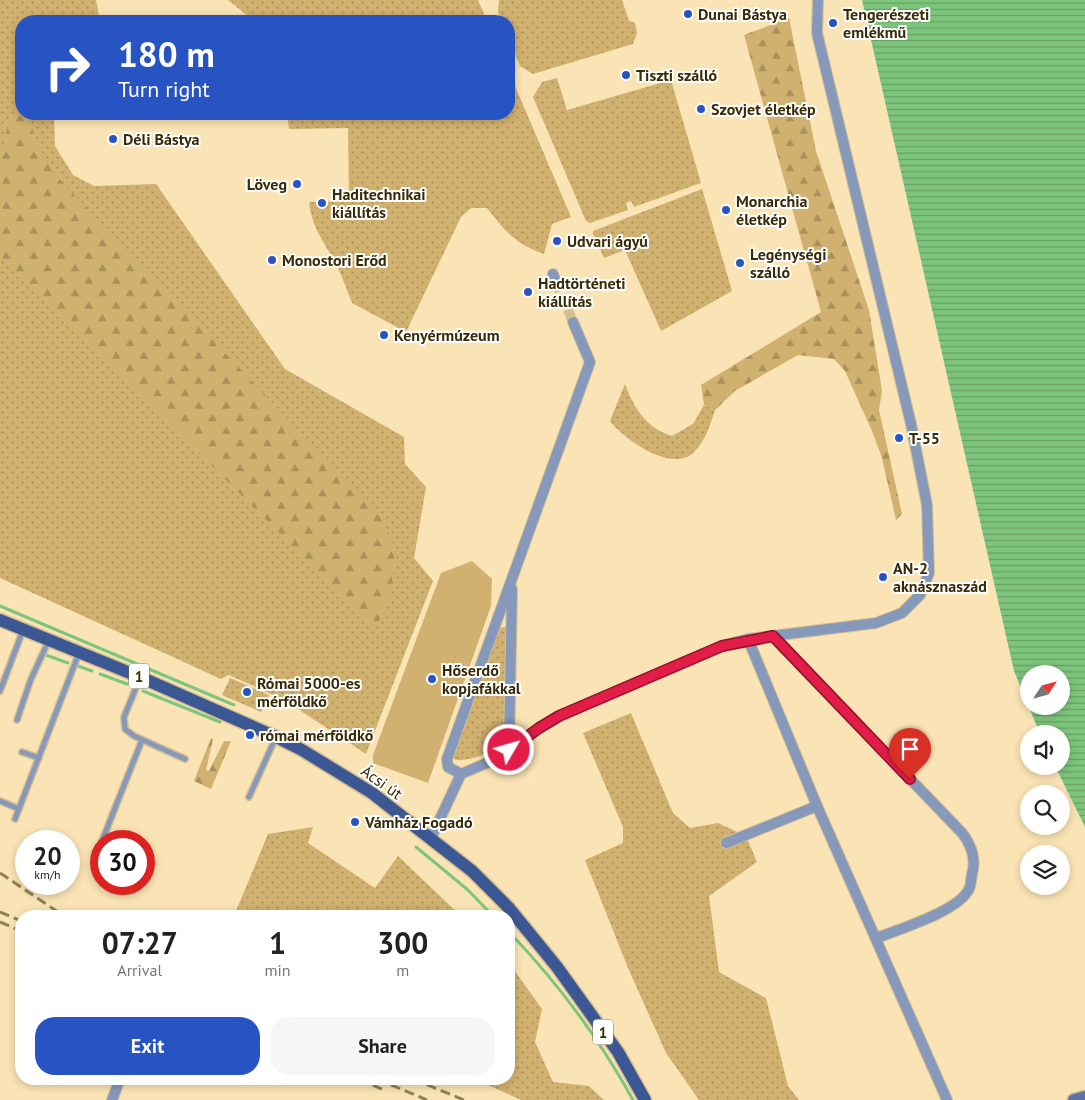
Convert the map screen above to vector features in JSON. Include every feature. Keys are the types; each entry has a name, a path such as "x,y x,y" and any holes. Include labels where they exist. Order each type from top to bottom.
{"main road":[{"name":"Ácsi út","path":"1,622 23,629 140,677 276,736 309,754 366,790 431,838 472,871 510,910"},
{"name":"Ácsi út","path":"515,916 535,939 618,1052 645,1100"}],"street":[{"path":"431,838 461,774 503,756 539,728 559,716 722,646 773,636 876,623 902,613 920,595 929,573 926,505 911,424 817,33 818,0"},
{"path":"461,774 448,767 447,759 590,362 573,322"},
{"path":"509,750 512,581"},
{"path":"494,627 503,623 511,628"},
{"path":"773,636 963,834 972,847 974,866 968,890 962,898 949,908 877,938"},
{"path":"748,640 817,806 947,1100"},
{"path":"726,843 817,806"},
{"path":"112,1100 118,1085"},
{"path":"1074,1100 1085,1097"}],"lane":[{"path":"0,691 23,629"},
{"path":"17,720 31,679 49,640"},
{"path":"15,820 79,652"},
{"path":"140,677 123,722 128,732 185,759"},
{"path":"249,797 276,736"},
{"path":"107,830 142,740"},
{"path":"22,752 39,758"},
{"path":"0,801 20,809"}],"green space":[{"path":"0,0 96,0 99,15 15,15 15,120 54,120 55,146 73,175 94,186 156,184 285,369 404,437 405,464 426,487 414,558 433,581 366,754 286,701 229,675 221,679 0,578"},
{"path":"228,0 478,0 484,15 247,15"},
{"path":"499,0 622,0 629,21 635,23 637,33 633,44 533,74 520,66 515,53 515,15 499,15"},
{"path":"789,18 816,151 869,310 882,391 879,410 902,514 896,520 882,458 872,431 845,371 834,359 798,355 735,391 715,410 704,405 701,385 821,312 744,35"},
{"path":"557,78 567,110 671,80 701,183 634,207 631,201 626,203 628,210 590,223 586,221 533,97 542,82"},
{"path":"515,86 571,217 552,224 544,254 525,246 511,236 487,208 471,208 461,217 406,332 352,303 339,271 313,220 309,202 349,201 348,128 289,129 288,120 515,120"},
{"path":"10,114 15,115 15,120 29,120 39,147 51,170 382,518 395,548 390,601 375,628 0,255 0,147 4,143"},
{"path":"702,189 732,291 661,331 625,250 604,258 593,231"},
{"path":"625,384 632,401 642,416 655,428 672,436 693,424 704,405 715,410 705,437 694,452 685,458 661,457 649,452 626,437 610,421"},
{"path":"472,561 492,579 491,606 428,783 373,763 373,755 441,573"},
{"path":"507,627 503,741 480,756 466,760 453,759 451,755 498,628"},
{"path":"230,678 269,695 261,712 222,695"},
{"path":"631,713 673,813 690,828 718,823 746,836 757,862 709,896 719,972 766,998 788,1086 799,1100 699,1100 666,1053 628,968 585,860 623,843 623,827 583,733"},
{"path":"211,738 213,739 206,770 209,771 224,741 231,741 211,789 194,781"},
{"path":"313,827 308,843 375,888 398,856 455,910 236,910 268,834"},
{"path":"515,971 542,1009 535,1042 553,1082 589,1086 604,1100 521,1100 488,1085 515,1085"}],"shaded area":[{"path":"862,0 1085,0 1085,827 1070,796 1070,785 1064,785 1059,775 1070,775 1070,725 1036,725 1032,715 1070,715 1070,665 1020,665 1020,686 1014,671"}],"waterway":[{"path":"0,606 234,705"},
{"path":"46,655 68,663"},
{"path":"78,666 92,671"},
{"path":"100,674 127,684"},
{"path":"143,691 220,722"},
{"path":"416,847 468,890 487,910"},
{"path":"515,938 577,1012 633,1100"}],"tunnel":[{"path":"556,282 573,322"}],"railway":[{"path":"0,873 55,910"},
{"path":"0,912 15,918"},
{"path":"0,922 15,928"},
{"path":"373,1085 384,1090"},
{"path":"391,1085 427,1100"},
{"path":"428,1085 464,1100"}],"place":[{"name":"Dunai Bástya","path":"688,14"},
{"name":"Tengerészeti emlékmű","path":"833,23"},
{"name":"Tiszti szálló","path":"626,75"},
{"name":"Szovjet életkép","path":"701,109"},
{"name":"Déli Bástya","path":"113,139"},
{"name":"Löveg","path":"297,184"},
{"name":"Haditechnikai kiállítás","path":"322,203"},
{"name":"Monarchia életkép","path":"726,210"},
{"name":"Udvari ágyú","path":"557,241"},
{"name":"Monostori Erőd","path":"272,260"},
{"name":"Legénységi szálló","path":"740,263"},
{"name":"Hadtörténeti kiállítás","path":"528,292"},
{"name":"Kenyérmúzeum","path":"384,335"},
{"name":"T-55","path":"899,438"},
{"name":"AN-2 aknásznaszád","path":"883,577"},
{"name":"Hőserdő kopjafákkal","path":"432,679"},
{"name":"Római 5000-es mérföldkő","path":"247,692"},
{"name":"római mérföldkő","path":"250,735"},
{"name":"Vámház Fogadó","path":"355,822"}],"route":[{"path":"509,750 559,716 722,646 773,636 910,779"}]}
